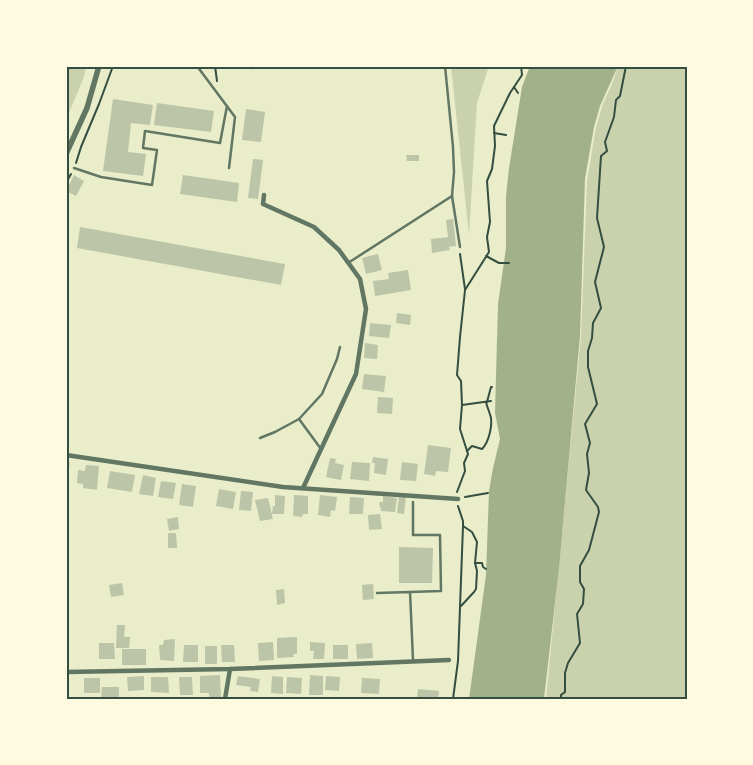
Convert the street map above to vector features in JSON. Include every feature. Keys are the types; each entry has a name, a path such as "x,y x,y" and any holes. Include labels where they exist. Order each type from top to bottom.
{"street":[{"path":"66,154 87,108 100,66"},
{"path":"264,195 263,204 314,227 338,250 360,279 366,308 356,374 302,488"},
{"path":"66,455 283,487 457,499"},
{"path":"66,672 230,669 449,660"},
{"path":"225,699 230,669"}],"lane":[{"path":"197,66 235,117 228,168"},
{"path":"240,66 253,68 254,66"},
{"path":"445,66 453,147 454,172 452,196 460,247"},
{"path":"74,168 101,177 152,185 158,150 143,148 145,131 220,143 226,106"},
{"path":"348,263 452,196"},
{"path":"260,438 299,419 322,394 340,347"},
{"path":"299,419 321,449"},
{"path":"378,594 441,591 440,536 413,536 413,502"},
{"path":"410,592 413,662"}],"path":[{"path":"66,183 74,168 113,66"},
{"path":"465,290 489,252 487,236 490,222 487,181 492,169 495,146 494,126 503,106 522,75 521,66"},
{"path":"561,699 561,695 565,692 568,663 580,643 577,614 583,604 584,590 580,582 580,566 589,550 599,512 598,507 586,490 589,472 587,454 590,443 585,424 597,404 588,366 588,351 592,338 592,323 601,308 595,282 604,247 597,218 601,156 607,152 605,142 614,117 616,100 620,96 626,66"},
{"path":"514,87 518,93"},
{"path":"494,133 506,135"},
{"path":"453,699 458,661 463,526 457,499 464,471 464,463 468,454 460,428 462,405 461,381 457,375 465,290 460,247"},
{"path":"486,256 499,263 509,263"},
{"path":"467,450 472,446 482,449 487,444 491,428 491,418 487,402 492,387"},
{"path":"462,405 491,401"},
{"path":"457,499 488,493"},
{"path":"460,606 476,589 477,571 474,563 477,542 472,532 463,526"},
{"path":"474,563 482,563 486,569"}],"shaded area":[{"path":"66,66 86,66 84,77 66,120"},
{"path":"451,66 489,66 477,103 469,235"},
{"path":"530,66 618,66 600,106 594,127 585,179 580,336 559,568 544,699 469,699 486,575 489,491 500,439 495,413 498,304 506,248 506,196 522,87"},
{"path":"618,66 687,66 687,699 546,699 581,336 587,181 596,127"}],"building":[{"path":"113,99 153,105 150,125 131,123 128,152 146,154 143,176 103,171"},
{"path":"157,103 214,111 211,132 154,125"},
{"path":"246,109 265,112 261,142 242,140"},
{"path":"406,155 419,155 419,161 407,161"},
{"path":"253,159 263,160 258,199 248,198"},
{"path":"74,175 84,181 76,196 66,191"},
{"path":"183,175 239,183 237,202 180,194"},
{"path":"453,219 456,246 449,247 450,250 432,253 431,239 448,237 446,220"},
{"path":"80,227 285,264 281,285 77,248"},
{"path":"378,254 382,270 366,274 362,258"},
{"path":"408,270 411,290 375,296 373,281 389,279 388,273"},
{"path":"397,313 411,315 410,325 396,323"},
{"path":"370,323 391,325 389,338 369,336"},
{"path":"365,343 378,345 377,359 364,358"},
{"path":"364,374 386,376 384,392 362,389"},
{"path":"378,397 393,398 392,414 377,413"},
{"path":"428,445 451,448 448,472 436,471 435,476 424,474"},
{"path":"373,457 388,459 386,475 374,473 375,463 372,463"},
{"path":"330,458 336,459 335,463 344,465 341,480 326,477"},
{"path":"352,462 370,463 369,481 350,479"},
{"path":"402,462 418,464 416,481 400,480"},
{"path":"66,463 70,463 67,479 66,479"},
{"path":"86,465 99,466 97,490 83,488 83,484 77,483 78,470 85,471"},
{"path":"110,471 135,475 132,492 107,488"},
{"path":"143,475 156,478 153,496 139,494"},
{"path":"161,481 176,483 173,499 158,497"},
{"path":"182,484 196,486 193,507 179,505"},
{"path":"219,489 236,492 233,509 216,506"},
{"path":"241,491 253,492 251,511 239,510"},
{"path":"275,495 285,496 284,514 272,514 273,506 275,506"},
{"path":"294,495 308,496 308,514 303,514 302,517 293,516"},
{"path":"320,495 337,497 335,511 331,510 330,517 318,515"},
{"path":"383,496 397,498 395,512 381,511 379,502 383,502"},
{"path":"399,496 406,496 404,514 397,513"},
{"path":"350,497 364,498 363,514 349,514"},
{"path":"268,498 273,519 260,521 255,500"},
{"path":"380,514 382,529 369,530 368,515"},
{"path":"178,517 179,529 169,531 167,519"},
{"path":"168,533 176,533 177,548 168,548"},
{"path":"399,547 433,548 432,583 399,583"},
{"path":"122,583 124,595 111,597 109,585"},
{"path":"373,584 374,599 363,600 362,585"},
{"path":"284,589 285,603 277,605 276,590"},
{"path":"117,625 125,625 124,637 130,637 129,648 116,648"},
{"path":"297,637 297,654 293,654 294,657 277,658 277,638"},
{"path":"175,639 174,661 160,660 159,645 163,645 164,640"},
{"path":"273,642 274,660 259,661 258,643"},
{"path":"310,642 325,643 324,659 313,659 314,651 310,651"},
{"path":"99,643 114,643 115,659 99,659"},
{"path":"372,643 373,658 357,659 356,644"},
{"path":"184,645 198,645 198,662 183,662"},
{"path":"221,645 234,645 235,662 222,662"},
{"path":"333,645 348,645 348,659 333,659"},
{"path":"205,646 217,646 217,664 205,664"},
{"path":"122,649 146,649 146,665 122,665"},
{"path":"220,675 221,699 209,699 209,693 200,693 200,676"},
{"path":"310,675 323,676 323,695 309,695"},
{"path":"144,676 144,690 128,691 127,677"},
{"path":"238,676 260,679 258,692 250,691 251,687 236,685"},
{"path":"272,676 283,677 283,694 271,693"},
{"path":"326,676 340,677 339,691 325,690"},
{"path":"151,677 168,677 169,693 151,692"},
{"path":"179,677 192,677 193,695 180,695"},
{"path":"287,677 302,678 301,694 286,693"},
{"path":"84,678 100,678 100,693 84,693"},
{"path":"362,678 380,679 379,694 361,693"},
{"path":"102,687 119,687 119,699 101,699"},
{"path":"418,689 439,691 438,699 417,699"}]}
